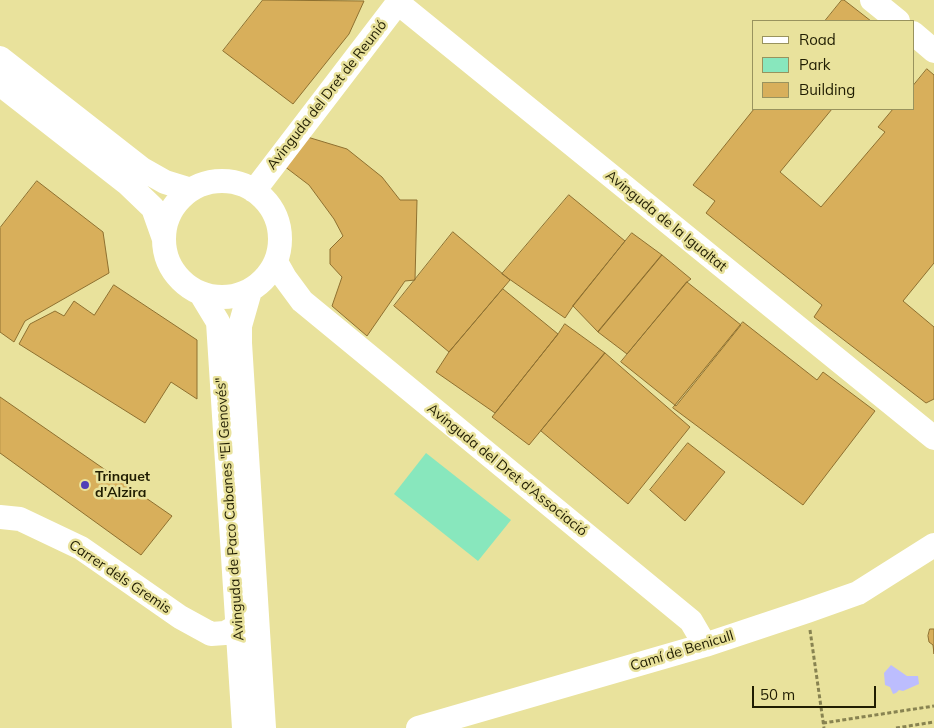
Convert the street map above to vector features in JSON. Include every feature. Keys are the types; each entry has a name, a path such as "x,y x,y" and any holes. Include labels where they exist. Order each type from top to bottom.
{"street":[{"path":"872,0 897,20"},
{"name":"Avinguda del Dret de Reunió","path":"254,191 399,1"},
{"name":"Avinguda de la Igualtat","path":"399,1 934,438"},
{"path":"914,34 934,51"},
{"path":"0,58 142,169 165,182 191,190"},
{"path":"0,84 128,184 153,208 164,239 170,265 182,282 201,294 231,297 253,288 265,279 276,262 280,246 279,226 273,210 259,195 248,187 229,182 210,183 191,190 176,204 168,218 164,239"},
{"name":"Avinguda del Dret d'Associació","path":"276,262 302,301 691,621 705,645"},
{"name":"Avinguda del Dret d'Associació","path":"253,288 282,294 302,301"},
{"name":"Avinguda de Paco Cabanes \"El Genovés\"","path":"253,288 240,326 240,343 264,728"},
{"name":"Avinguda de Paco Cabanes \"El Genovés\"","path":"201,294 218,322 244,728"},
{"name":"Carrer dels Gremis","path":"0,517 20,519 81,548 180,617 211,634 225,633 237,626"},
{"name":"Camí de Benicull","path":"418,728 705,645 858,593 934,545"}],"path":[{"path":"807,611 824,728"},
{"path":"823,723 934,706"},
{"path":"896,728 934,722"}],"green space":[{"path":"426,453 511,520 478,561 394,494"}],"water":[{"path":"891,665 907,676 918,676 919,684 903,691 899,690 893,694 890,687 885,685 884,673"}],"building":[{"path":"263,0 364,1 349,34 293,104 223,51"},
{"path":"844,0 870,20 826,20"},
{"path":"927,69 934,75 934,263 903,301 934,327 934,399 926,403 814,317 822,305 706,213 715,201 693,185 753,110 831,110 780,172 821,207 885,132 878,127 892,110 914,110 914,85"},
{"path":"304,136 347,149 382,177 400,200 417,200 415,280 405,281 367,336 332,306 342,277 330,264 330,249 343,236 334,219 309,185 284,166"},
{"path":"37,181 103,232 109,273 25,321 14,342 0,332 0,228"},
{"path":"569,195 625,241 565,318 502,274"},
{"path":"453,232 510,280 449,352 394,306"},
{"path":"632,233 662,255 598,332 573,306"},
{"path":"662,255 691,279 627,354 598,332"},
{"path":"687,282 741,325 676,406 621,362"},
{"path":"114,285 197,340 197,399 171,382 145,423 19,344 30,324 55,311 64,316 74,301 94,315"},
{"path":"503,289 558,334 495,413 436,372 449,352"},
{"path":"743,322 817,380 823,372 875,411 803,505 673,408"},
{"path":"565,324 605,353 529,445 492,417"},
{"path":"605,353 690,427 628,504 541,431"},
{"name":"Trinquet d'Alzira","path":"0,397 172,516 141,555 0,453"},
{"path":"688,443 725,472 685,521 650,490"},
{"path":"930,629 934,629 934,654 933,645 929,642 928,636"}],"place":[{"name":"Trinquet d'Alzira","path":"85,485"}]}
